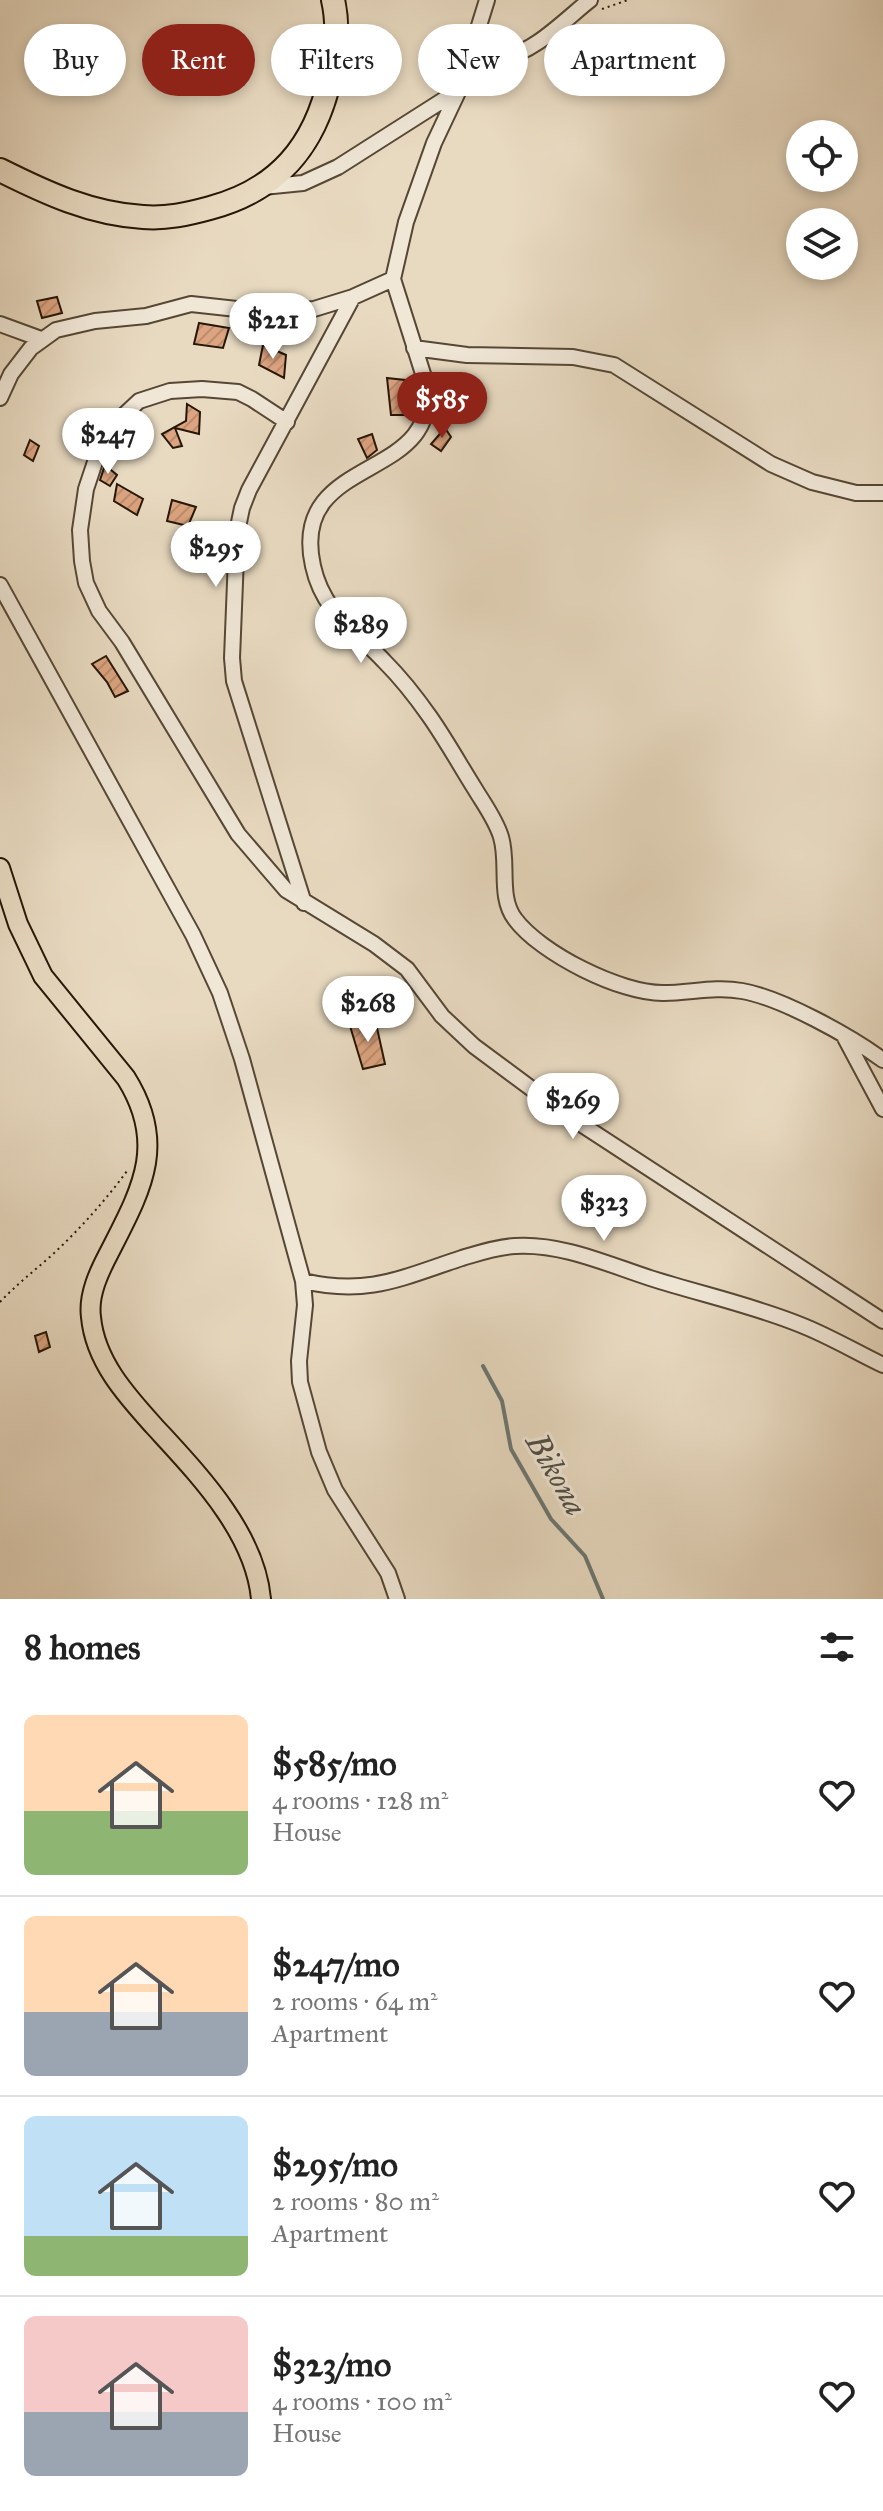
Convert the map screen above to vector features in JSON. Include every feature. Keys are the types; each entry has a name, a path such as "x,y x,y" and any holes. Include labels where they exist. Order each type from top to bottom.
{"highway":[{"path":"0,170 57,198 86,207 146,218 186,214 232,202 263,187 290,164 323,109 336,48 333,0"}],"main road":[{"path":"0,868 18,924 37,967 72,1015 126,1078 136,1094 145,1120 149,1140 145,1179 101,1268 93,1291 90,1315 96,1343 120,1385 205,1481 229,1517 249,1556 260,1586 261,1599"}],"street":[{"path":"479,24 487,0"},
{"path":"528,49 590,0"},
{"path":"263,187 303,183 338,167 450,96"},
{"path":"456,96 434,143 410,209 393,279 427,393 426,412 406,446 341,484 323,501 312,528 313,566 318,584 332,611 409,689 432,719 490,815 500,835 505,856 505,894 513,917 523,928 585,971 615,985 663,993 709,989 744,991 767,998 883,1060"},
{"path":"0,398 11,374 41,339 56,330 146,316 191,304 255,311 323,307 393,279"},
{"path":"304,903 234,681 232,658 237,532 249,490 353,297"},
{"path":"0,324 41,339"},
{"path":"414,348 467,355 573,357 614,365 771,464 812,482 856,493 883,493"},
{"path":"287,422 238,392 202,389 170,391 139,401 124,415 97,456 86,489 80,530 86,583 99,611 122,642 238,834 286,890 374,944 407,969 442,1016 474,1046 567,1115 883,1321"},
{"path":"0,585 193,935 220,993 242,1059 303,1281 305,1305 300,1382 319,1452 335,1490 388,1573 397,1599"},
{"path":"845,1037 883,1109"},
{"path":"303,1281 354,1289 380,1285 498,1247 537,1246 574,1253 684,1289 756,1308 804,1326 883,1365"}],"path":[{"path":"0,1302 51,1256 110,1194 133,1162"}],"building":[{"path":"57,297 62,313 42,318 37,301"},
{"path":"199,323 229,328 223,348 194,344"},
{"path":"263,345 286,355 284,378 259,365"},
{"path":"387,378 405,380 407,415 391,415"},
{"path":"187,404 200,412 199,434 175,428 182,446 173,448 162,434 186,421"},
{"path":"445,428 451,437 441,451 431,444"},
{"path":"372,434 377,450 367,458 358,439"},
{"path":"30,440 39,446 33,461 24,455"},
{"path":"105,465 117,475 110,486 100,480"},
{"path":"117,484 143,499 137,515 114,501"},
{"path":"172,500 196,507 188,526 167,521"},
{"path":"106,656 128,691 115,697 92,664"},
{"path":"375,1019 385,1064 363,1069 350,1026"},
{"path":"46,1332 50,1347 39,1352 35,1336"}],"waterway":[{"name":"Bikona","path":"483,1366 502,1401 511,1449 551,1519 585,1556 603,1599"}]}
